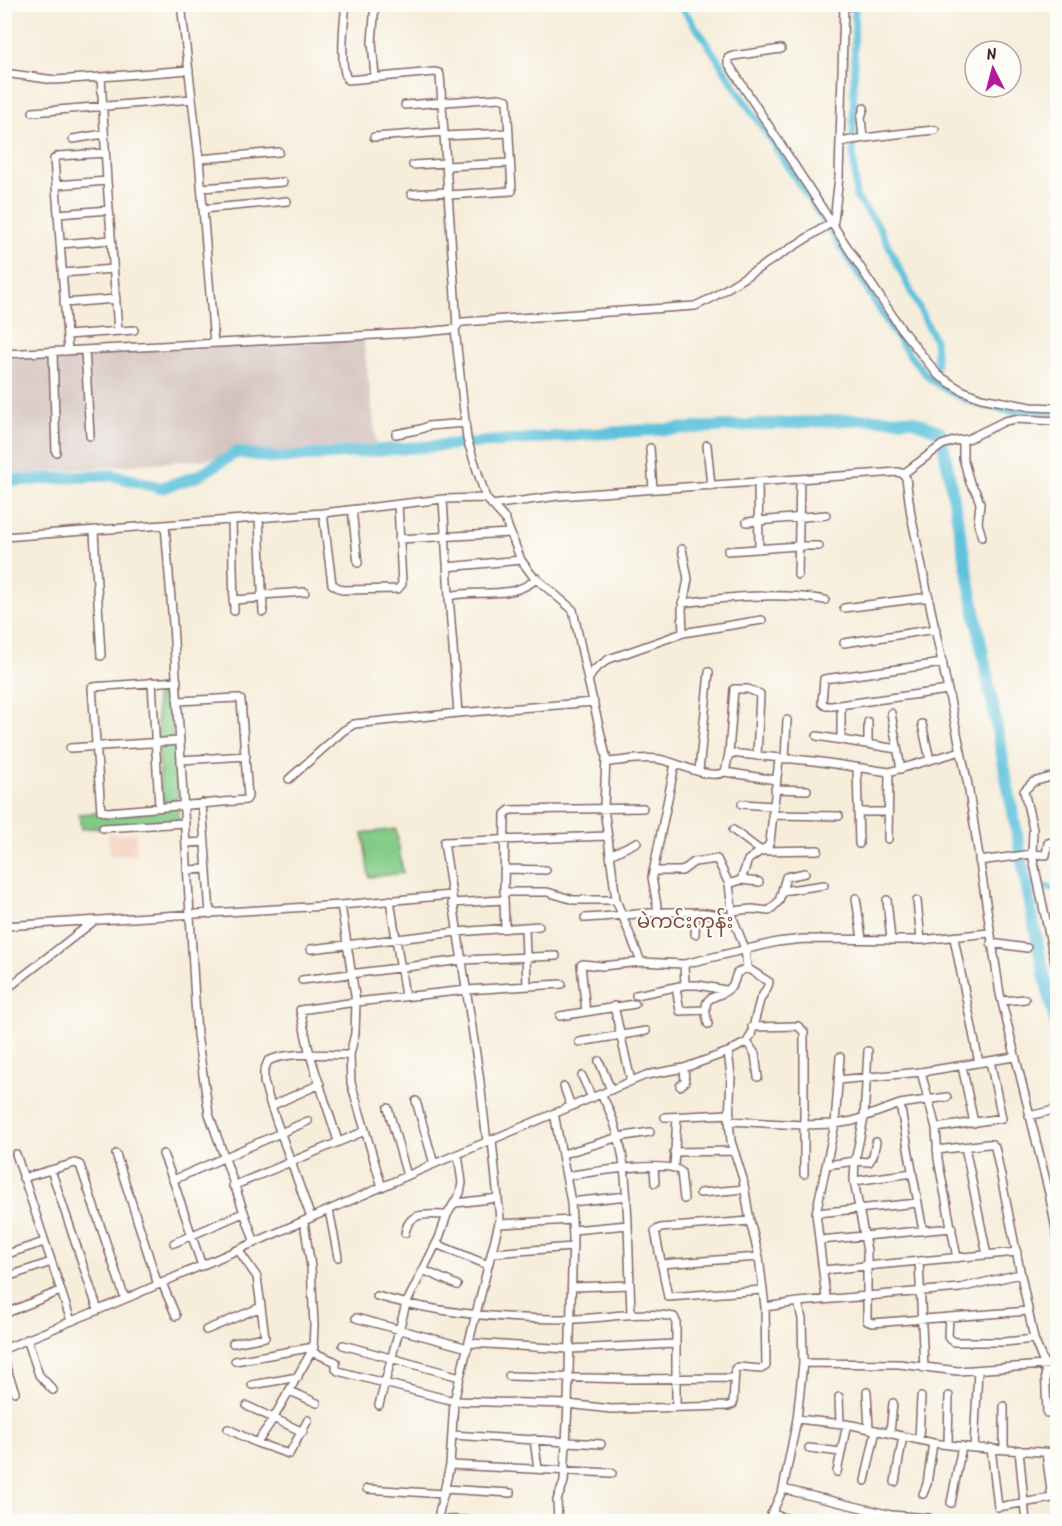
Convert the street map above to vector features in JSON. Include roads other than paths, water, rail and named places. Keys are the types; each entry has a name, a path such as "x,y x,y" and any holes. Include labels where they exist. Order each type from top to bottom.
{"street":[{"path":"181,4 199,159 214,343"},
{"path":"346,4 343,34 345,77 348,80 439,73 456,328 467,439 486,498 503,515 520,560 573,610 607,762 604,808 616,900 641,962"},
{"path":"375,4 372,42 375,77"},
{"path":"4,354 373,336 456,328 464,322 695,306 705,302 829,225 835,218 843,142 845,6 861,5"},
{"path":"781,49 733,56 728,58 728,63 809,189 829,225 902,330 938,375 961,390 981,398 1031,407 1058,408"},
{"path":"4,72 55,80 189,70"},
{"path":"101,77 118,331"},
{"path":"33,112 192,99"},
{"path":"405,105 505,99 508,102 511,192 412,194"},
{"path":"862,139 861,117 864,108"},
{"path":"843,142 870,136 935,130"},
{"path":"374,137 509,133"},
{"path":"73,139 104,134"},
{"path":"199,159 279,152"},
{"path":"68,351 54,157 105,153"},
{"path":"413,165 510,164"},
{"path":"56,185 107,181"},
{"path":"201,188 283,182"},
{"path":"203,209 287,201"},
{"path":"58,214 109,210"},
{"path":"60,244 111,240"},
{"path":"62,273 113,269"},
{"path":"64,303 116,299"},
{"path":"67,335 134,330"},
{"path":"85,350 90,436"},
{"path":"52,352 56,452"},
{"path":"903,474 916,462 942,445 963,440 1010,419 1058,421"},
{"path":"396,434 428,426 466,423"},
{"path":"963,440 963,458 970,483 980,503 978,523 982,537"},
{"path":"707,445 711,486"},
{"path":"650,448 653,489"},
{"path":"492,505 558,496 898,472 903,474 906,478 911,515 961,751 989,933 1002,1001 1049,1193 1058,1240"},
{"path":"798,574 800,479"},
{"path":"758,482 759,549"},
{"path":"4,537 323,513 443,499 486,498"},
{"path":"443,499 458,713"},
{"path":"323,513 332,584 338,589 398,589 402,584 398,504"},
{"path":"352,510 358,563"},
{"path":"747,522 826,515"},
{"path":"259,518 263,612"},
{"path":"232,520 234,611"},
{"path":"165,525 177,681 197,1035 207,1108 255,1243"},
{"path":"94,531 101,656"},
{"path":"399,539 510,533"},
{"path":"728,551 819,546"},
{"path":"682,549 688,579 682,603 683,633"},
{"path":"447,567 520,560"},
{"path":"448,596 522,589 537,578"},
{"path":"233,600 305,592"},
{"path":"682,603 730,596 799,597 825,600"},
{"path":"844,608 929,597"},
{"path":"588,680 595,669 609,658 683,633 762,620"},
{"path":"844,643 936,629"},
{"path":"943,663 824,679 822,703 826,706 841,705 948,690"},
{"path":"699,771 709,672"},
{"path":"177,681 92,687 101,811 246,800 248,797 246,756 241,700 237,698 178,701"},
{"path":"152,682 159,806"},
{"path":"725,772 729,753 734,689 758,692 761,698 757,756"},
{"path":"289,779 354,724 594,702"},
{"path":"841,705 841,740"},
{"path":"891,713 901,769"},
{"path":"741,880 748,860 770,842 776,780 782,759 787,720"},
{"path":"868,722 868,744"},
{"path":"922,724 930,760"},
{"path":"817,736 897,749"},
{"path":"70,748 180,741"},
{"path":"729,753 889,772 961,751"},
{"path":"181,760 246,756"},
{"path":"607,762 660,759 714,774 725,772 776,780"},
{"path":"658,912 653,891 654,871 675,764"},
{"path":"857,768 859,844"},
{"path":"888,839 889,772"},
{"path":"1058,775 1033,782 1025,788 1033,829 1032,855 1058,977"},
{"path":"775,789 807,790"},
{"path":"202,803 210,914"},
{"path":"742,804 773,806"},
{"path":"505,929 505,814 510,810 644,808"},
{"path":"858,812 888,812"},
{"path":"772,815 839,816"},
{"path":"103,828 185,824"},
{"path":"733,830 761,851 818,850"},
{"path":"437,1520 450,1465 454,1401 499,1224 498,1198 444,841 607,836"},
{"path":"979,861 1046,855 1048,843 1058,841"},
{"path":"186,843 205,842"},
{"path":"610,855 637,842"},
{"path":"654,871 682,871 694,862 715,859 718,861 729,884 733,914 745,949 747,968"},
{"path":"187,870 207,869"},
{"path":"504,869 546,870"},
{"path":"585,918 658,912 733,914 752,909 769,910 779,901 786,877 805,873"},
{"path":"729,884 741,880 759,882"},
{"path":"782,891 824,885"},
{"path":"4,926 210,914 390,900 452,899 547,892 574,900 616,900"},
{"path":"856,897 862,939"},
{"path":"390,900 405,996"},
{"path":"887,900 891,940"},
{"path":"916,901 921,940"},
{"path":"341,905 356,1002 350,1055 351,1086 382,1187"},
{"path":"695,934 696,912"},
{"path":"4,991 93,921"},
{"path":"311,949 539,926"},
{"path":"525,927 527,986"},
{"path":"586,1012 582,964 602,966 641,962 684,964 745,949 804,939 921,940 989,933"},
{"path":"954,938 980,1063"},
{"path":"991,943 1027,948"},
{"path":"302,980 462,960 556,956"},
{"path":"684,964 685,985"},
{"path":"708,1024 706,1003 733,985 737,973 747,968"},
{"path":"4,1349 238,1251 434,1164 631,1081 646,1075 684,1068 728,1052 747,1042 760,1000 768,986 768,982 747,968"},
{"path":"338,1141 310,1055 300,1010 405,996 562,984"},
{"path":"636,994 685,985 725,990"},
{"path":"676,987 680,1011 705,1010"},
{"path":"1002,1001 1025,999"},
{"path":"560,1016 635,1004"},
{"path":"614,1006 631,1081"},
{"path":"753,1022 798,1026 804,1032 804,1174"},
{"path":"579,1041 646,1031"},
{"path":"747,1042 755,1054 759,1077"},
{"path":"868,1051 864,1118 855,1161 854,1181 865,1237 866,1319 868,1322 1028,1311"},
{"path":"235,1361 313,1350 334,1360 338,1371 454,1401 568,1404 611,1408 728,1406 732,1404 735,1370 738,1367 756,1369 766,1366 765,1307 759,1257 745,1189 734,1151 729,1117 731,1076 728,1052"},
{"path":"257,1443 313,1350 314,1325 308,1220 291,1161 270,1106 263,1077 268,1061 274,1058 350,1055"},
{"path":"826,1298 816,1213 835,1124 840,1056"},
{"path":"838,1080 921,1072 1014,1057"},
{"path":"599,1061 611,1090"},
{"path":"936,1128 1002,1118 990,1061"},
{"path":"962,1066 974,1124"},
{"path":"680,1086 685,1082 684,1068"},
{"path":"921,1072 936,1128 937,1150 957,1258"},
{"path":"582,1076 592,1098"},
{"path":"270,1106 320,1084"},
{"path":"564,1087 571,1106"},
{"path":"601,1094 620,1137 626,1168 631,1314"},
{"path":"665,1117 729,1117 803,1125 835,1124 864,1118 900,1104 947,1097"},
{"path":"416,1101 434,1164"},
{"path":"900,1104 923,1231"},
{"path":"388,1108 407,1176"},
{"path":"1029,1116 1058,1109"},
{"path":"554,1113 572,1202 573,1230 568,1404 564,1470 562,1487 557,1500 558,1521"},
{"path":"674,1167 677,1117"},
{"path":"173,1180 308,1121"},
{"path":"233,1186 365,1131"},
{"path":"563,1154 620,1137 650,1132"},
{"path":"827,1166 855,1161 868,1162 871,1160 876,1142"},
{"path":"937,1150 993,1144 1034,1339 1045,1366 1047,1413"},
{"path":"965,1147 987,1255"},
{"path":"674,1152 734,1151"},
{"path":"16,1154 71,1321"},
{"path":"116,1154 160,1284 176,1316"},
{"path":"163,1154 202,1266"},
{"path":"379,1405 406,1304 436,1244 447,1215 460,1193 462,1183 458,1154"},
{"path":"23,1178 75,1163 80,1165 125,1299"},
{"path":"654,1167 655,1183"},
{"path":"566,1176 626,1168 674,1167 681,1172 684,1199"},
{"path":"51,1170 98,1310"},
{"path":"854,1181 913,1173"},
{"path":"700,1193 745,1189"},
{"path":"572,1202 627,1196"},
{"path":"456,1203 498,1198"},
{"path":"816,1213 918,1203"},
{"path":"329,1210 338,1257"},
{"path":"174,1244 243,1213"},
{"path":"405,1233 411,1218 447,1215"},
{"path":"499,1224 572,1220"},
{"path":"750,1221 655,1231 668,1297 762,1290"},
{"path":"573,1230 628,1224"},
{"path":"819,1240 952,1227"},
{"path":"4,1254 44,1242"},
{"path":"436,1244 488,1265"},
{"path":"492,1253 573,1247"},
{"path":"233,1343 264,1338 257,1277 238,1251"},
{"path":"823,1270 1017,1252"},
{"path":"661,1263 759,1257"},
{"path":"919,1261 924,1368"},
{"path":"4,1278 51,1262"},
{"path":"423,1270 457,1285"},
{"path":"765,1307 826,1298 960,1288 1020,1274"},
{"path":"572,1287 630,1285"},
{"path":"4,1314 60,1291"},
{"path":"376,1296 406,1304 475,1316 571,1319 648,1313 674,1317 676,1321 676,1407"},
{"path":"768,1521 783,1489 797,1419 803,1363 802,1319 798,1302"},
{"path":"207,1330 261,1307"},
{"path":"949,1317 948,1337 954,1342 1004,1342 1034,1339"},
{"path":"356,1318 468,1346 570,1348 675,1344"},
{"path":"27,1339 39,1375 53,1390"},
{"path":"343,1345 460,1377"},
{"path":"4,1362 15,1392"},
{"path":"803,1363 865,1362 958,1371 1058,1364"},
{"path":"974,1448 978,1370"},
{"path":"509,1376 734,1378"},
{"path":"252,1385 298,1377"},
{"path":"290,1391 317,1403"},
{"path":"865,1481 873,1429 867,1392"},
{"path":"948,1444 949,1396"},
{"path":"837,1472 843,1424 839,1397"},
{"path":"919,1440 921,1397"},
{"path":"890,1433 893,1403"},
{"path":"247,1406 303,1431"},
{"path":"1004,1406 1004,1448"},
{"path":"228,1429 257,1443 289,1454 308,1419"},
{"path":"797,1419 873,1429 933,1443 1046,1453 1058,1452 1057,1426"},
{"path":"452,1436 565,1440 602,1444"},
{"path":"895,1482 903,1436"},
{"path":"534,1439 538,1469"},
{"path":"923,1494 927,1484 933,1443"},
{"path":"951,1503 962,1446"},
{"path":"809,1448 841,1452"},
{"path":"991,1448 998,1507 1026,1512 1055,1498 1046,1453"},
{"path":"1019,1450 1026,1512"},
{"path":"450,1465 612,1473"},
{"path":"367,1489 511,1493"},
{"path":"783,1489 890,1518 929,1518 934,1521"},
{"path":"771,1514 801,1521"},
{"path":"360,1516 414,1521 503,1521"}],"waterway":[{"path":"679,4 782,157 897,337 923,371 935,383 953,394 981,405 1027,413 1058,414"},
{"path":"855,4 853,147 856,197 878,225 935,340 937,365"},
{"path":"4,481 112,475 161,488 198,476 237,452 276,458 634,431 869,419 912,420 941,432 1038,946 1058,1035"},
{"path":"1027,885 1033,885"},
{"path":"1044,887 1058,889"}],"district":[{"name":"မဲကင်းကုန်း","path":"685,923"}]}
